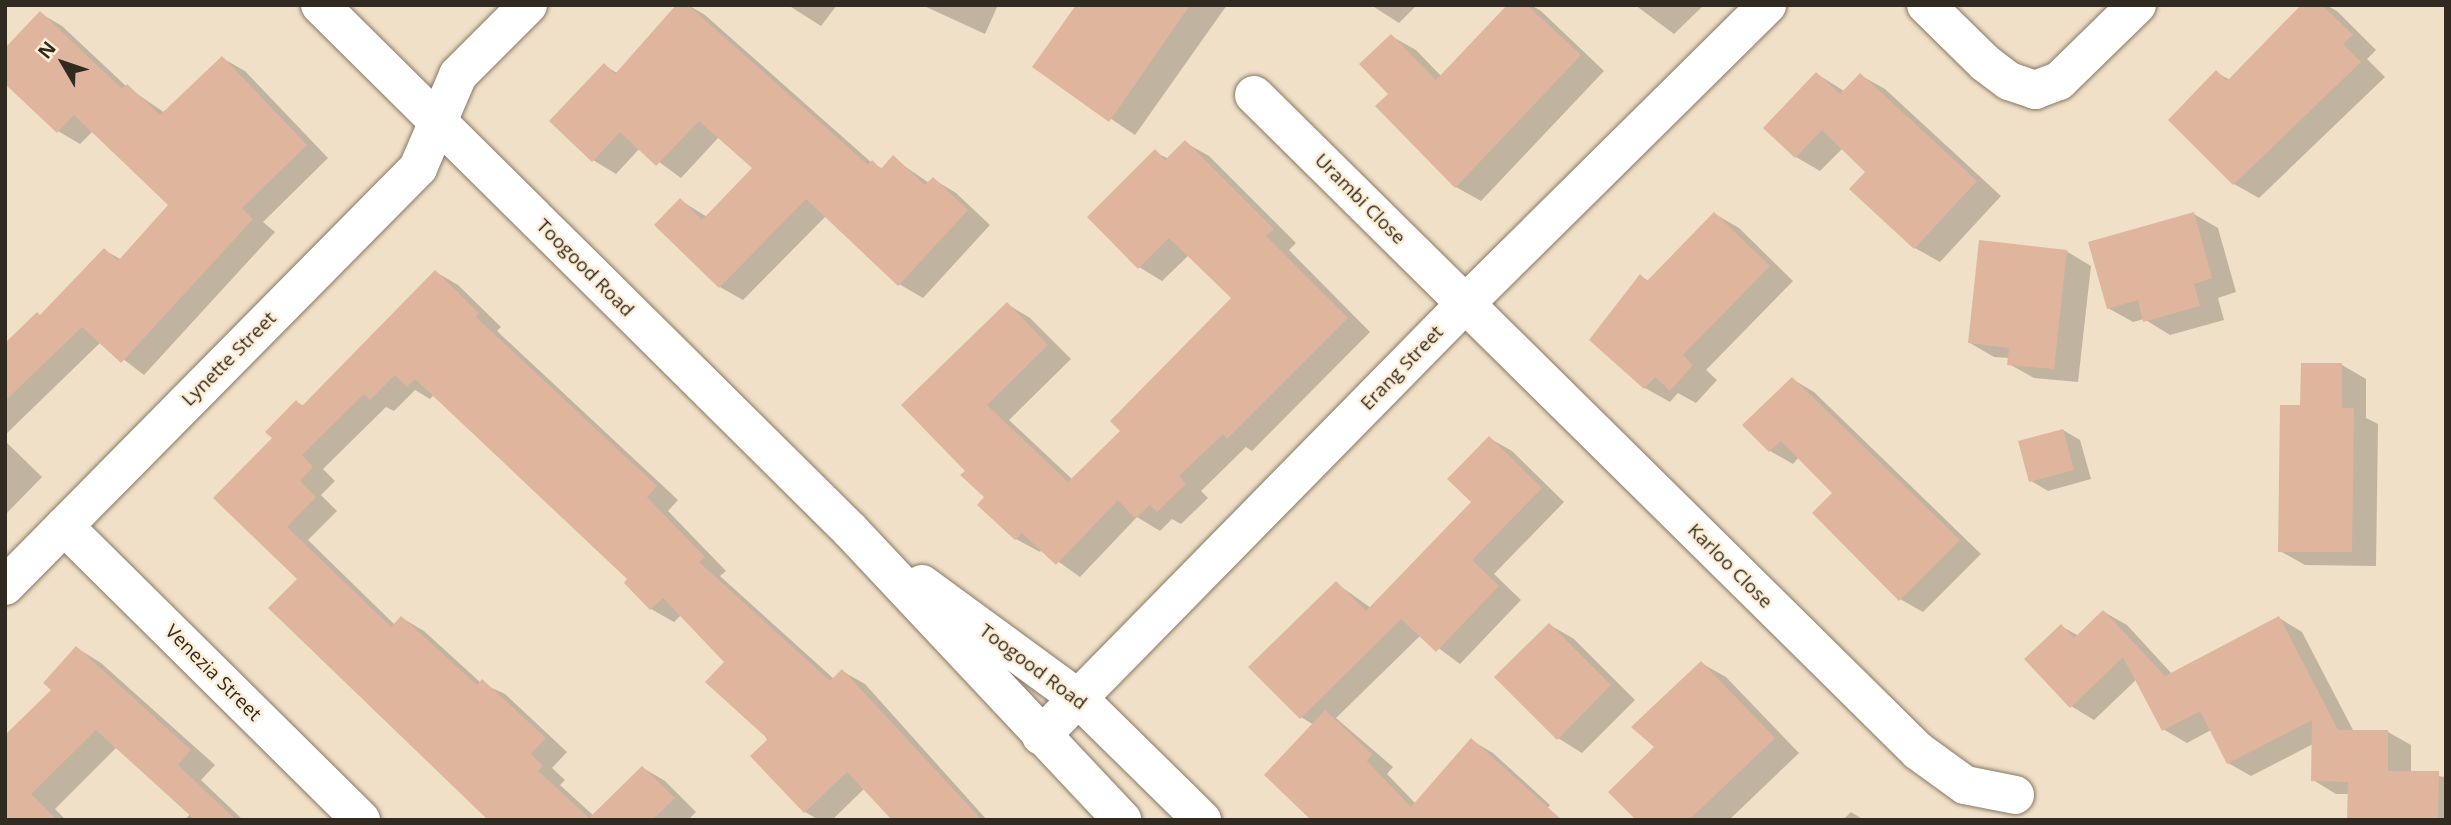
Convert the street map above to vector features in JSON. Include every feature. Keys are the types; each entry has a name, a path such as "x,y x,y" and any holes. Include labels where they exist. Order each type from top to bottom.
{"street":[{"name":"Toogood Road","path":"320,5 850,530 1122,820"},
{"name":"Lynette Street","path":"5,586 418,168 458,75 528,5"},
{"name":"Erang Street","path":"1041,736 1465,304 1767,5"},
{"path":"1926,5 1985,64 2009,81 2035,90 2059,81 2137,5"},
{"name":"Urambi Close","path":"1254,95 1465,304"},
{"name":"Karloo Close","path":"1465,304 1918,751 1965,785 2015,795"},
{"name":"Venezia Street","path":"65,526 361,820"},
{"name":"Toogood Road","path":"850,530 1078,698 1202,820"}],"building":[{"path":"676,5 688,5 868,165 872,160 881,169 893,155 925,185 933,177 968,210 898,286 806,199 719,288 654,225 680,198 702,220 752,168 699,121 656,166 620,132 592,162 549,121 604,63 615,74"},
{"path":"1076,5 1190,5 1109,122 1032,67"},
{"path":"1507,5 1527,5 1581,55 1455,188 1375,106 1388,94 1359,64 1391,34 1436,80"},
{"path":"2301,5 2322,5 2353,35 2343,44 2361,62 2233,185 2168,120 2216,70 2227,81"},
{"path":"40,11 122,89 127,84 160,115 222,56 307,145 242,208 253,219 121,363 82,327 5,401 5,343 37,312 40,315 104,248 118,261 168,205 74,115 57,133 5,84 5,48"},
{"path":"1816,72 1840,94 1860,73 1977,181 1914,249 1849,189 1865,172 1822,130 1795,158 1763,128"},
{"path":"1185,140 1274,229 1266,236 1348,318 1227,439 1223,434 1179,476 1186,484 1157,512 1150,505 1135,519 1118,500 1056,565 1022,533 1015,540 977,505 984,497 960,475 965,471 901,405 1007,302 1048,345 987,405 1068,482 1120,431 1110,421 1231,298 1169,238 1138,269 1087,217 1155,149 1165,160"},
{"path":"1714,212 1770,266 1683,355 1693,365 1670,391 1655,377 1644,389 1589,340 1640,274 1647,281"},
{"path":"2194,212 2212,278 2194,284 2200,306 2143,322 2138,300 2107,309 2088,242"},
{"path":"1979,240 2067,250 2054,369 2007,365 2009,348 1968,343"},
{"path":"435,270 479,313 476,317 657,486 647,497 705,557 699,562 830,681 842,669 982,820 892,820 847,772 804,813 750,756 768,739 705,682 724,662 663,598 650,610 624,583 627,579 415,379 407,387 395,375 370,400 364,394 302,455 313,467 300,481 316,497 287,527 391,627 401,616 477,685 482,679 546,738 531,754 543,766 538,771 589,818 642,766 675,798 652,820 488,820 268,608 297,579 213,498 272,438 265,432 296,400 302,406"},
{"path":"2301,363 2342,363 2342,408 2354,408 2352,552 2278,552 2280,405 2300,405"},
{"path":"1792,377 1960,540 1899,601 1812,513 1832,493 1781,441 1769,452 1742,425"},
{"path":"2063,429 2074,470 2029,482 2018,441"},
{"path":"1489,436 1542,488 1472,560 1499,586 1436,652 1401,619 1300,719 1248,667 1336,581 1366,611 1471,502 1447,479"},
{"path":"2103,610 2165,676 2279,616 2338,730 2388,730 2388,771 2439,771 2438,820 2347,820 2348,782 2311,781 2312,720 2227,764 2200,711 2162,731 2123,657 2070,708 2024,659 2061,624 2074,638"},
{"path":"1549,623 1611,685 1557,740 1494,677"},
{"path":"76,646 191,750 178,765 236,820 195,820 96,730 31,794 57,820 5,820 5,735 51,690 43,683"},
{"path":"1701,661 1775,738 1689,820 1636,820 1608,792 1654,747 1631,727"},
{"path":"1325,710 1372,754 1367,761 1411,807 1471,738 1562,820 1311,820 1264,775"}]}
